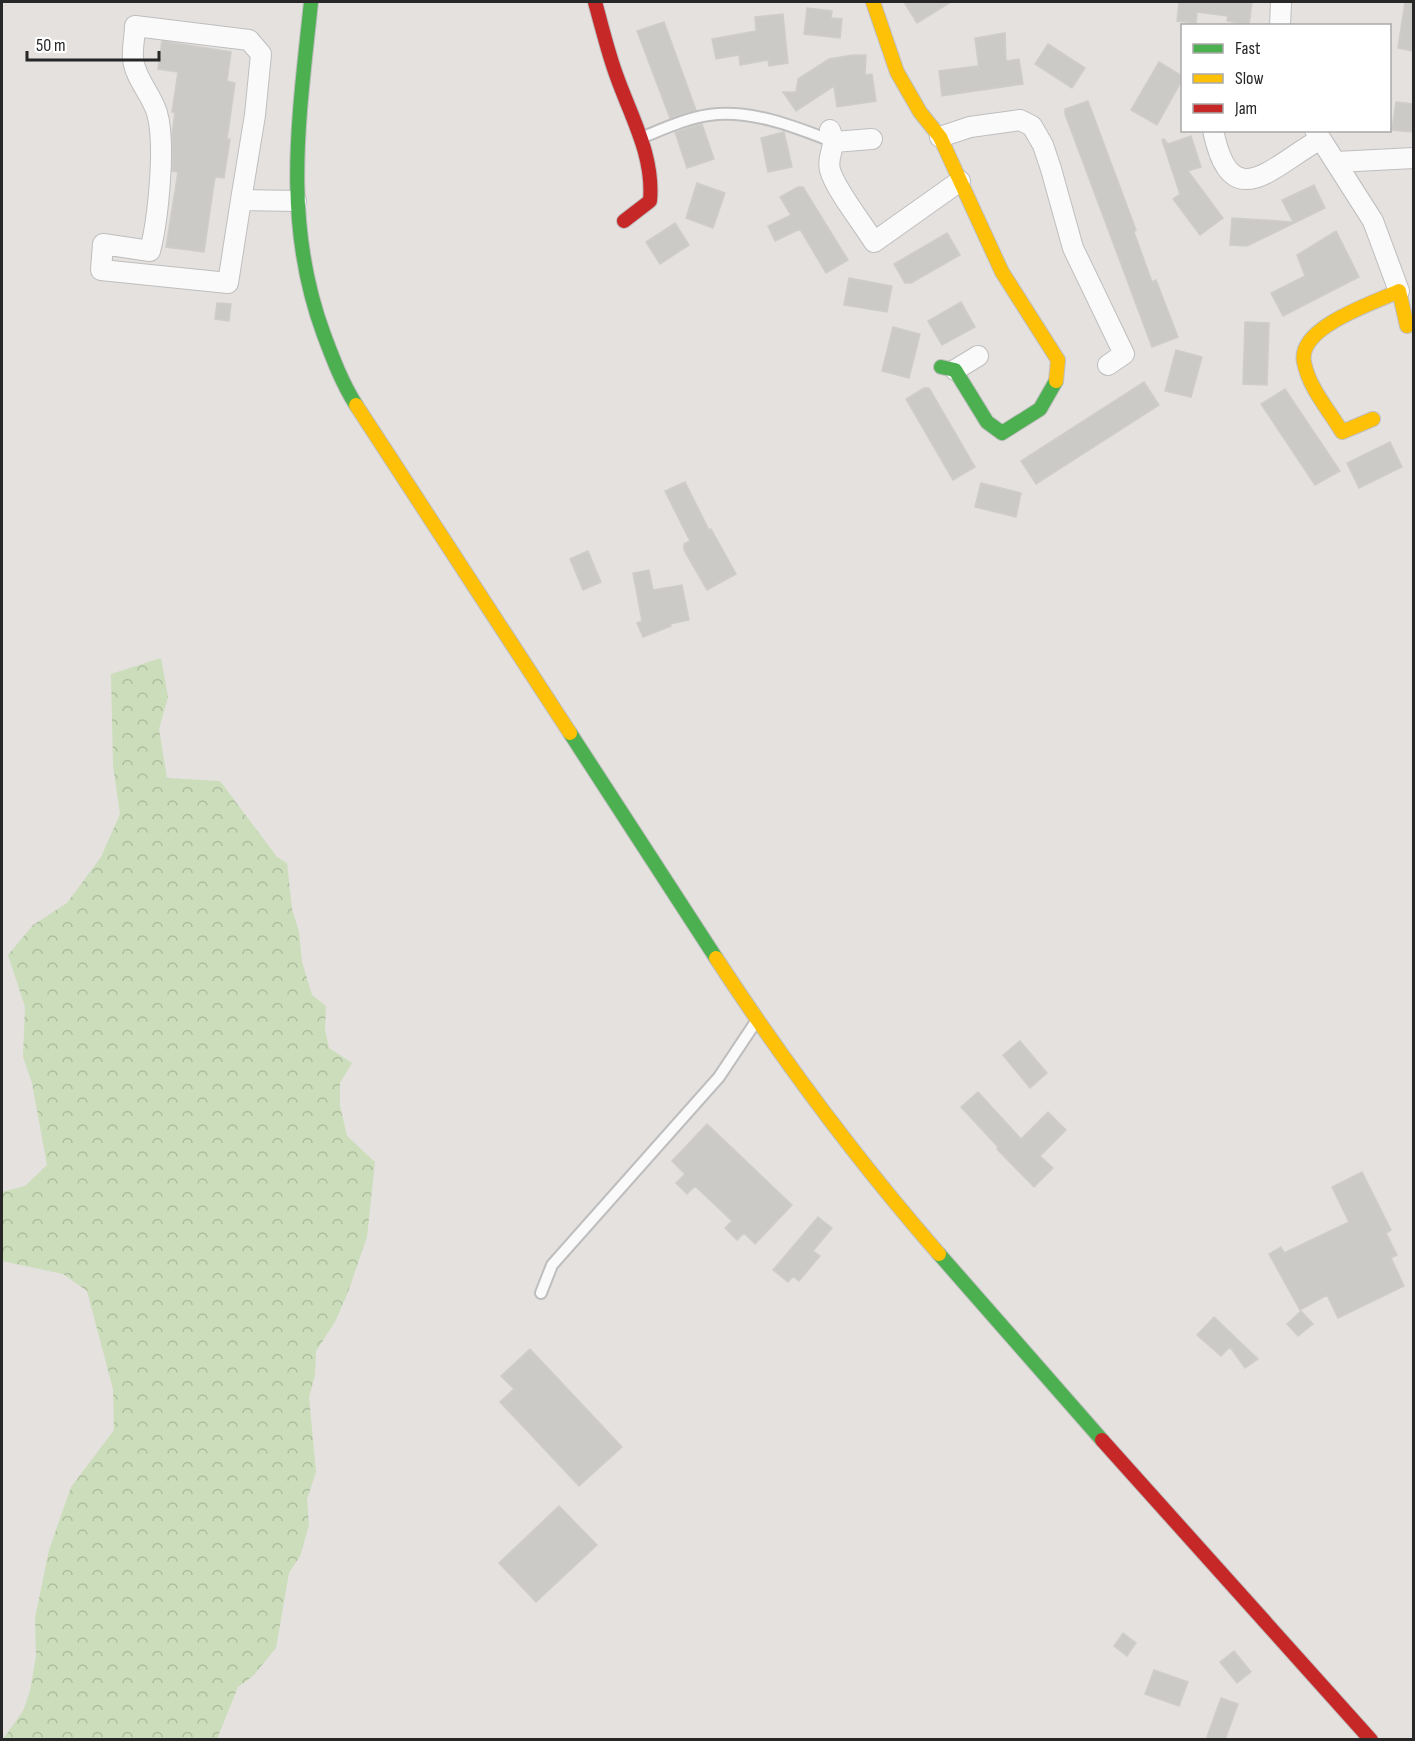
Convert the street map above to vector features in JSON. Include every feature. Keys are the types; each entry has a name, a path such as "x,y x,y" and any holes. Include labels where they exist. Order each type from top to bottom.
{"street":[{"path":"311,2 298,131 296,201 305,273 320,327 349,393 757,1021 831,1124 926,1239 1198,1550 1371,1740"},
{"path":"595,2 610,58 649,163 654,184 650,201 624,221"},
{"path":"873,2 897,72 920,112 940,137 1002,272 1058,360 1057,379 1040,409 1002,441 948,368 978,356"},
{"path":"1280,24 1281,2"},
{"path":"135,26 249,40 261,54 255,115 241,200 228,283 101,270 103,244 150,251 153,242 159,187 160,133 157,113 132,60 135,26"},
{"path":"940,137 970,127 1020,120 1032,126 1043,145 1052,169 1073,248 1124,354 1108,365"},
{"path":"1214,132 1227,170 1238,179 1251,180 1264,175 1317,135 1373,221 1399,291 1407,326"},
{"path":"872,139 832,136 830,155 831,173 874,242 960,181"},
{"path":"1336,162 1413,158"},
{"path":"241,200 296,201"},
{"path":"1373,419 1342,432 1309,375 1303,361 1305,346 1312,337 1399,291"}],"lane":[{"path":"639,138 708,115 748,116 832,136"},
{"path":"541,1293 552,1265 719,1077 757,1021"}],"green space":[{"path":"161,658 168,697 159,729 167,778 220,781 277,857 287,863 292,909 299,932 302,962 312,995 326,1006 325,1030 329,1048 352,1063 340,1083 340,1106 347,1136 375,1162 367,1237 335,1322 316,1351 315,1375 309,1397 316,1472 307,1499 309,1525 300,1556 289,1573 276,1648 253,1676 238,1687 217,1739 3,1739 23,1711 30,1691 36,1656 35,1618 49,1550 71,1487 114,1430 113,1389 87,1291 63,1274 2,1261 2,1192 25,1186 47,1165 32,1083 23,1057 25,1007 8,955 33,925 67,903 101,857 120,814 113,765 111,674"}],"building":[{"path":"904,2 951,2 917,23"},
{"path":"1179,2 1252,2 1249,24 1227,21 1228,16 1197,12 1196,23 1177,21"},
{"path":"1405,2 1413,2 1413,51 1398,48"},
{"path":"807,8 832,11 831,18 842,19 840,38 804,34"},
{"path":"783,14 788,63 769,66 768,60 740,65 739,55 716,59 712,39 756,31 755,17"},
{"path":"664,22 696,110 670,118 637,31"},
{"path":"1005,33 1006,61 1019,59 1023,84 942,96 939,71 977,66 979,69 975,38"},
{"path":"162,41 231,52 227,81 235,83 227,139 230,139 224,178 215,177 204,252 166,247 178,172 172,171 172,134 175,113 172,112 178,72 158,69"},
{"path":"1048,44 1085,68 1072,88 1035,64"},
{"path":"866,55 865,75 872,74 876,101 837,107 834,86 796,111 783,92 796,92 798,79 829,59"},
{"path":"1159,62 1181,75 1181,82 1157,125 1131,110"},
{"path":"1088,101 1136,230 1134,232 1152,282 1156,280 1178,337 1152,347 1065,114 1065,109"},
{"path":"1396,102 1413,104 1413,132 1392,130"},
{"path":"702,124 714,159 687,168 675,132"},
{"path":"784,132 792,167 768,172 761,138"},
{"path":"1191,136 1201,167 1188,171 1223,218 1200,235 1173,199 1180,194 1162,140 1164,139 1168,144"},
{"path":"697,183 725,193 713,228 686,218"},
{"path":"1314,185 1325,208 1247,246 1230,245 1232,218 1293,222 1282,200"},
{"path":"798,187 803,187 848,260 826,273 800,229 775,241 768,226 791,215 780,197"},
{"path":"675,223 689,245 660,264 646,242"},
{"path":"1336,231 1359,277 1283,316 1271,293 1305,276 1297,255"},
{"path":"947,233 960,255 911,283 905,283 894,264"},
{"path":"849,278 892,286 887,312 844,305"},
{"path":"961,302 975,327 942,345 928,321"},
{"path":"217,303 231,304 229,321 215,319"},
{"path":"1245,322 1269,323 1267,385 1243,384"},
{"path":"893,327 920,334 909,378 882,371"},
{"path":"1176,350 1202,357 1191,397 1165,391"},
{"path":"1144,382 1159,405 1036,484 1021,461"},
{"path":"924,388 929,388 975,467 953,480 906,399"},
{"path":"1285,389 1340,471 1315,485 1261,404"},
{"path":"1390,442 1402,467 1359,488 1347,463"},
{"path":"685,482 709,530 711,529 736,574 707,590 684,550 684,544 690,541 665,491"},
{"path":"981,483 1021,493 1016,517 975,507"},
{"path":"588,551 601,582 583,590 570,559"},
{"path":"649,570 653,590 682,585 689,620 670,624 671,626 643,637 637,623 642,621 633,573"},
{"path":"1020,1041 1047,1073 1030,1088 1003,1055"},
{"path":"978,1092 1021,1139 1048,1112 1066,1130 1040,1156 1053,1168 1034,1187 961,1107"},
{"path":"707,1124 792,1205 755,1244 744,1233 737,1240 725,1228 732,1221 695,1186 687,1194 676,1183 685,1174 672,1161"},
{"path":"1362,1172 1391,1230 1386,1233 1397,1255 1391,1258 1404,1286 1338,1318 1327,1295 1300,1310 1269,1254 1281,1247 1284,1253 1349,1222 1332,1187"},
{"path":"818,1217 832,1228 813,1251 820,1256 799,1281 793,1276 788,1282 773,1270"},
{"path":"1301,1311 1313,1324 1298,1336 1287,1324"},
{"path":"1214,1317 1258,1359 1245,1368 1230,1347 1221,1356 1197,1335"},
{"path":"530,1349 622,1447 579,1486 500,1402 514,1389 501,1376"},
{"path":"559,1506 597,1545 536,1602 499,1563"},
{"path":"1123,1633 1136,1643 1127,1656 1114,1646"},
{"path":"1234,1651 1251,1672 1237,1683 1220,1662"},
{"path":"1154,1670 1188,1682 1179,1706 1145,1694"},
{"path":"1221,1698 1238,1704 1225,1740 1206,1740"}],"traffic: fast":[{"path":"311,2 299,129 298,211 311,293 334,362 356,405"},
{"path":"941,367 955,370 987,422 1002,433 1040,409 1056,381"},
{"path":"570,733 716,958"},
{"path":"939,1254 1102,1440"}],"traffic: slow":[{"path":"873,2 897,72 920,112 940,137 1002,272 1058,360 1056,381"},
{"path":"1373,419 1342,432 1310,381 1304,362 1305,349 1312,338 1324,327 1399,291 1407,326"},
{"path":"356,405 570,733"},
{"path":"716,958 822,1110 939,1254"}],"traffic: jam":[{"path":"595,2 611,59 641,138 649,169 650,201 624,221"},
{"path":"1102,1440 1371,1740"}]}
